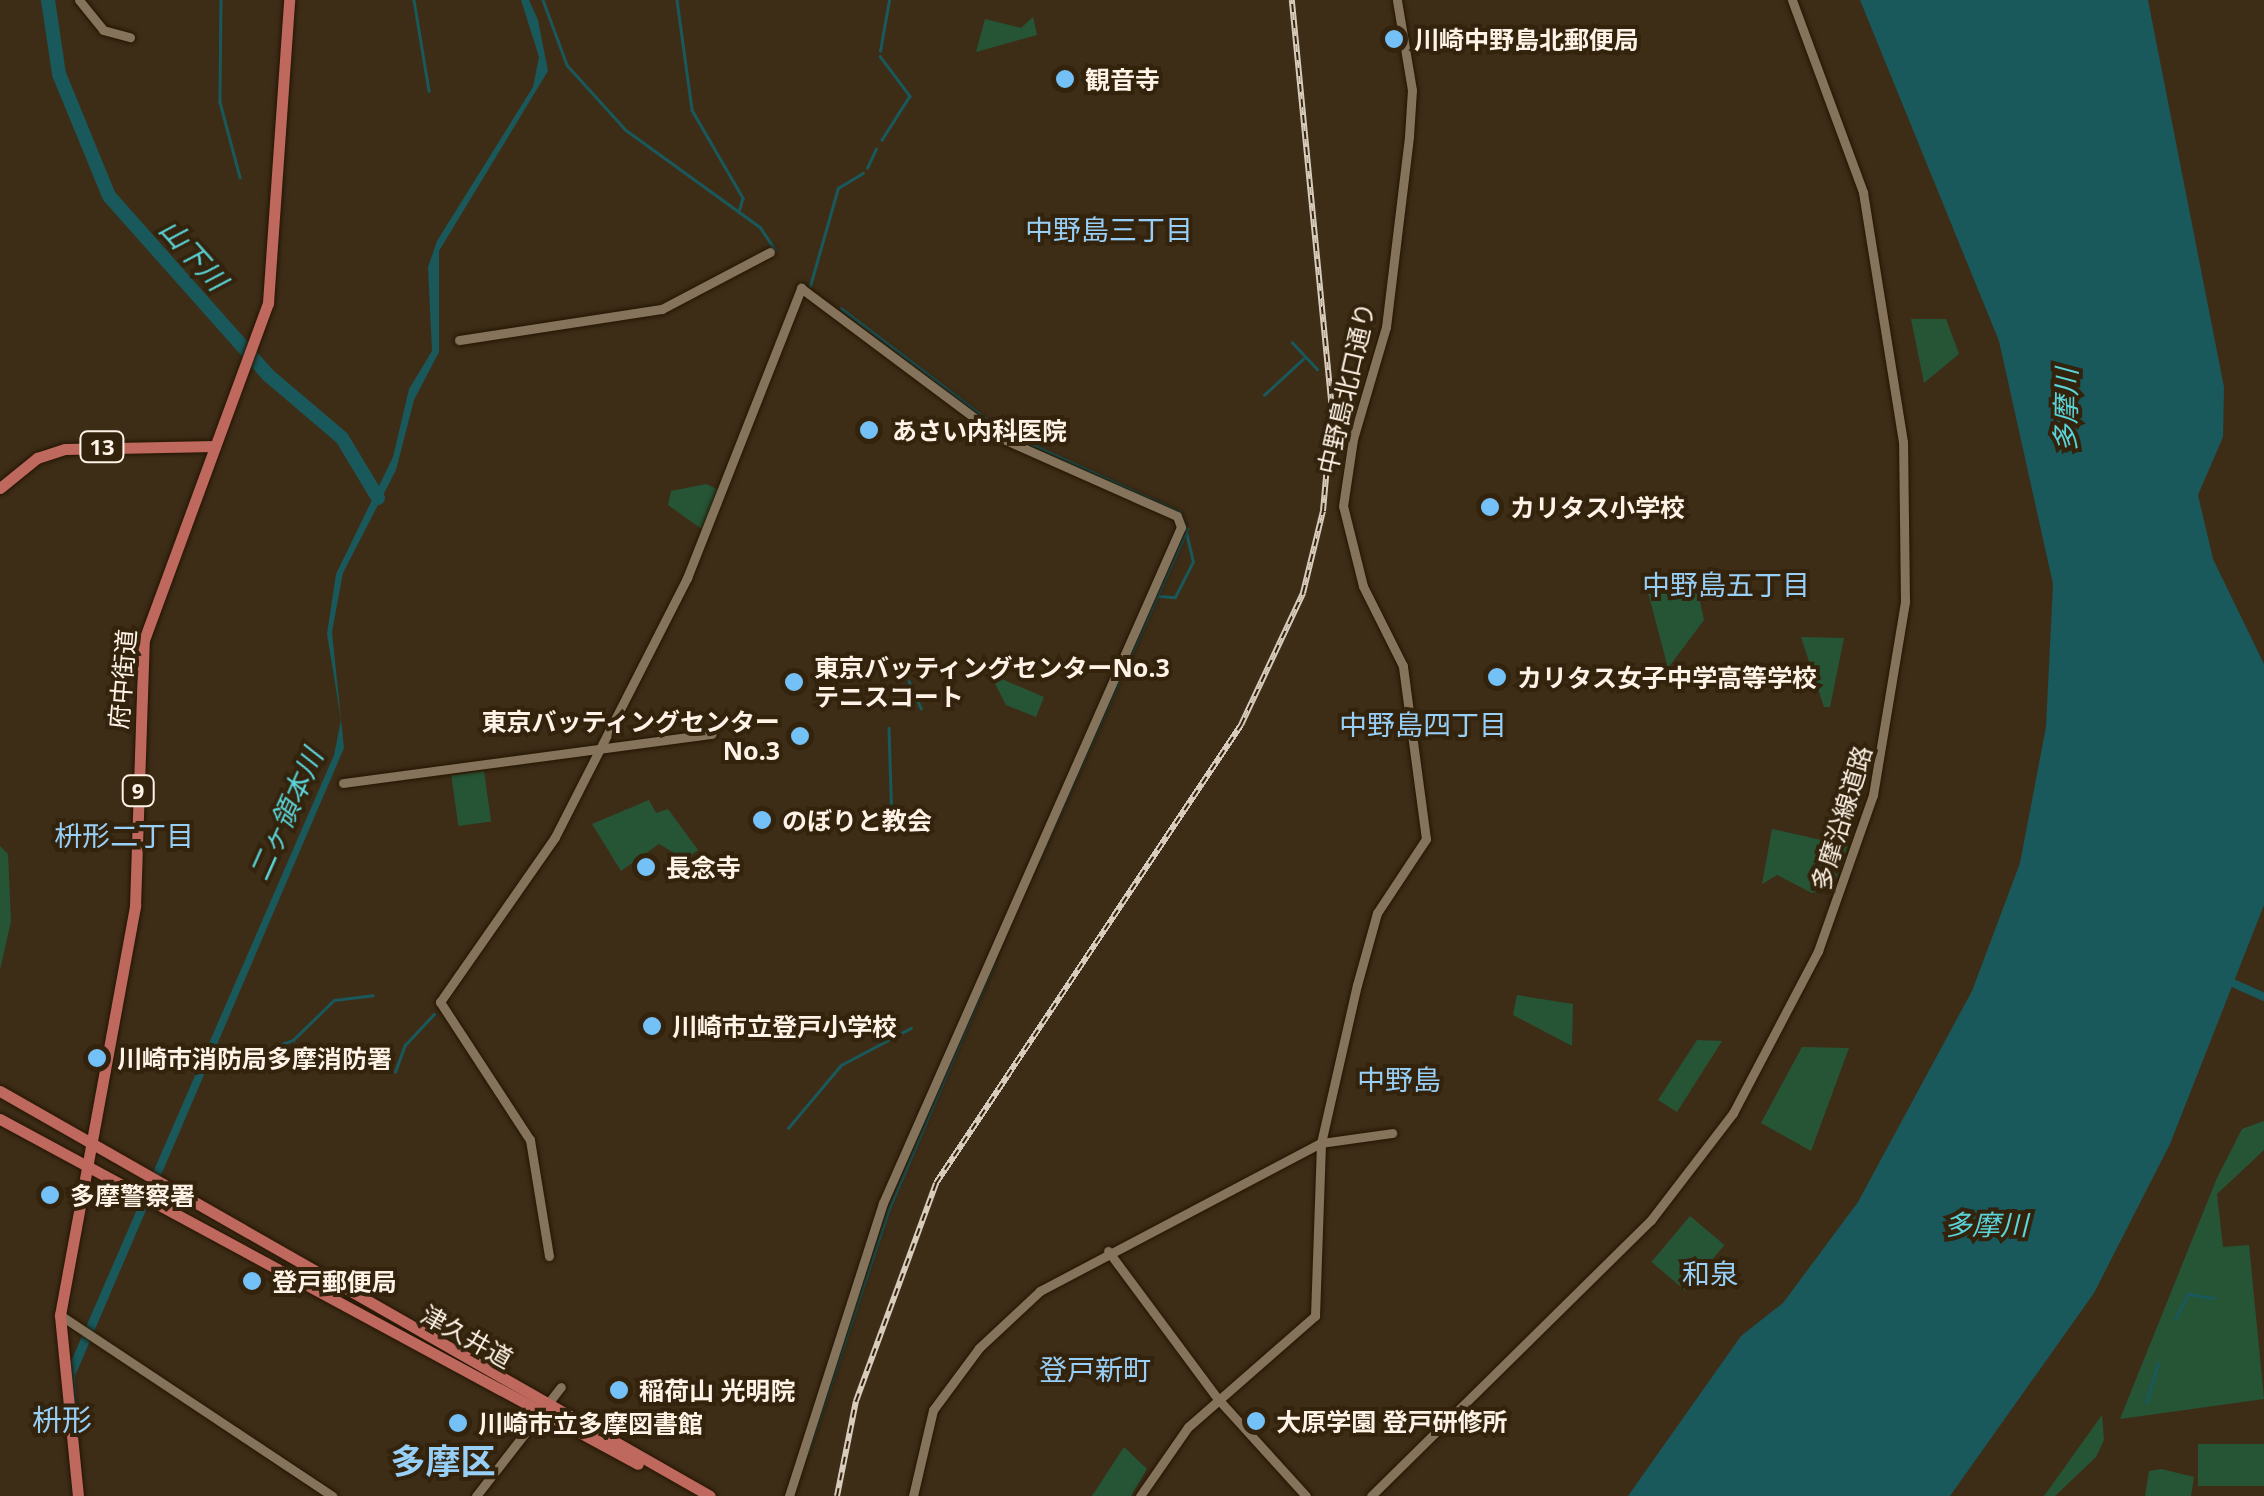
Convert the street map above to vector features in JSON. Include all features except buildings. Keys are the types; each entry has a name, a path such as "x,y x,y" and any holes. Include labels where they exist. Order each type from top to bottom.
{"main road":[{"name":"府中街道","path":"78,1496 60,1315 96,1145 135,906 144,640 252,356 276,260 289,0"},
{"name":"13","path":"0,478 36,451 65,442 216,446"},
{"name":"13","path":"0,488 52,452 216,446"},
{"name":"津久井道","path":"0,1091 157,1179 544,1411"},
{"name":"津久井道","path":"0,1119 161,1210 708,1495"},
{"path":"157,1179 161,1210"}],"street":[{"path":"80,0 103,30 130,37"},
{"name":"中野島北口通り","path":"1218,1399 1315,1316 1322,1143 1378,913 1426,839 1404,666 1364,586 1343,506 1352,439 1386,327 1409,136 1412,90 1397,0"},
{"name":"多摩沿線道路","path":"1371,1496 1651,1220 1733,1113 1818,951 1874,795 1905,601 1903,442 1863,192 1792,0"},
{"path":"459,340 662,309 770,252"},
{"path":"549,1256 530,1140 440,1002 542,858 717,516 801,288 1004,439 1177,516 1174,544 883,1203 789,1496"},
{"path":"343,783 712,734"},
{"path":"913,1496 917,1454 958,1373 1031,1298 1108,1251 1322,1143 1392,1133"},
{"path":"1108,1251 1218,1399 1306,1496"},
{"path":"60,1315 93,1332 332,1496"},
{"path":"476,1496 561,1387"},
{"path":"1140,1496 1172,1446 1218,1399"}],"green space":[{"path":"1033,17 1037,35 976,52 985,19 1021,28"},
{"path":"1911,319 1946,319 1959,354 1924,383"},
{"path":"706,484 719,490 703,530 668,505 671,491"},
{"path":"1693,570 1704,620 1668,668 1645,581"},
{"path":"1801,637 1844,638 1830,707 1824,707"},
{"path":"990,674 1044,697 1036,717 1006,705"},
{"path":"484,771 491,822 458,826 451,776"},
{"path":"649,800 656,813 668,809 698,850 685,859 659,844 621,871 592,824"},
{"path":"1772,829 1848,846 1833,888 1812,893 1777,875 1762,884"},
{"path":"0,846 8,854 11,921 0,970"},
{"path":"1517,995 1573,1004 1572,1046 1513,1015"},
{"path":"1697,1040 1722,1041 1677,1112 1658,1100"},
{"path":"1802,1047 1849,1048 1811,1151 1761,1123"},
{"path":"2264,1121 2264,1150 2217,1194 2223,1247 2249,1245 2264,1399 2120,1419 2217,1178 2242,1129"},
{"path":"1690,1216 1724,1245 1686,1291 1651,1262"},
{"path":"2102,1415 2104,1440 2096,1457 2055,1496 2044,1496"},
{"path":"2198,1444 2264,1444 2264,1486 2198,1486"},
{"path":"1124,1447 1147,1469 1131,1496 1092,1496"},
{"path":"2161,1469 2194,1477 2191,1496 2145,1496 2149,1471"}],"water":[{"path":"521,0 529,0 538,20 548,71 439,251 439,352 414,400 396,470 343,573 332,632 344,748 75,1376 82,1496 72,1496 63,1380 334,755 341,720 327,634 336,574 393,457 409,389 432,351 428,267 437,241 533,87 539,57"},
{"name":"多摩川","path":"1860,0 2148,0 2224,387 2223,437 2198,495 2213,559 2264,664 2264,905 2170,1144 2094,1293 1950,1496 1628,1496 1741,1336 1783,1303 1858,1202 1972,991 2020,863 2046,727 2053,584 1999,341"}],"waterway":[{"name":"山下川","path":"48,0 59,74 109,196 268,375 342,438 378,498"},
{"path":"221,0 220,102 240,177"},
{"path":"414,0 429,91"},
{"path":"543,0 567,65 626,130 760,227 775,249"},
{"path":"677,0 692,110 743,198 739,212"},
{"path":"880,51 889,0"},
{"path":"880,56 910,96 882,140"},
{"path":"867,168 876,149"},
{"path":"810,286 838,188 863,173"},
{"path":"841,308 1001,430 1180,512"},
{"path":"1292,342 1317,369"},
{"path":"1264,395 1303,359"},
{"path":"1159,596 1175,597 1193,562 1183,520"},
{"path":"1039,859 1187,529"},
{"path":"909,681 921,708"},
{"path":"889,728 892,825"},
{"path":"808,1452 888,1211 994,963"},
{"path":"2235,984 2264,997"},
{"path":"238,1060 293,1040 334,1000 373,995"},
{"path":"395,1072 405,1045 434,1014"},
{"path":"788,1128 841,1065 911,1028"},
{"path":"2175,1319 2188,1294 2214,1298"},
{"path":"2146,1403 2158,1364"}],"railway":[{"path":"837,1496 856,1401 936,1183 1241,725 1303,593 1323,511 1332,410 1292,0"}],"place":[{"name":"川崎中野島北郵便局","path":"1394,39"},
{"name":"観音寺","path":"1065,79"},
{"name":"あさい内科医院","path":"869,430"},
{"name":"カリタス小学校","path":"1490,507"},
{"name":"カリタス女子中学高等学校","path":"1497,677"},
{"name":"東京バッティングセンターNo.3 テニスコート","path":"794,682"},
{"name":"東京バッティングセンター No.3","path":"800,736"},
{"name":"のぼりと教会","path":"762,820"},
{"name":"長念寺","path":"646,867"},
{"name":"川崎市立登戸小学校","path":"652,1026"},
{"name":"川崎市消防局多摩消防署","path":"97,1058"},
{"name":"多摩警察署","path":"50,1195"},
{"name":"登戸郵便局","path":"252,1281"},
{"name":"稲荷山 光明院","path":"619,1390"},
{"name":"大原学園 登戸研修所","path":"1256,1421"},
{"name":"川崎市立多摩図書館","path":"458,1423"}],"district":[{"name":"中野島三丁目","path":"1109,229"},
{"name":"中野島五丁目","path":"1726,584"},
{"name":"中野島四丁目","path":"1423,724"},
{"name":"枡形二丁目","path":"124,835"},
{"name":"中野島","path":"1399,1079"},
{"name":"和泉","path":"1710,1273"},
{"name":"登戸新町","path":"1095,1369"},
{"name":"枡形","path":"62,1420"},
{"name":"多摩区","path":"443,1461"}],"water label":[{"name":"二ヶ領本川","path":"285,814"}]}
